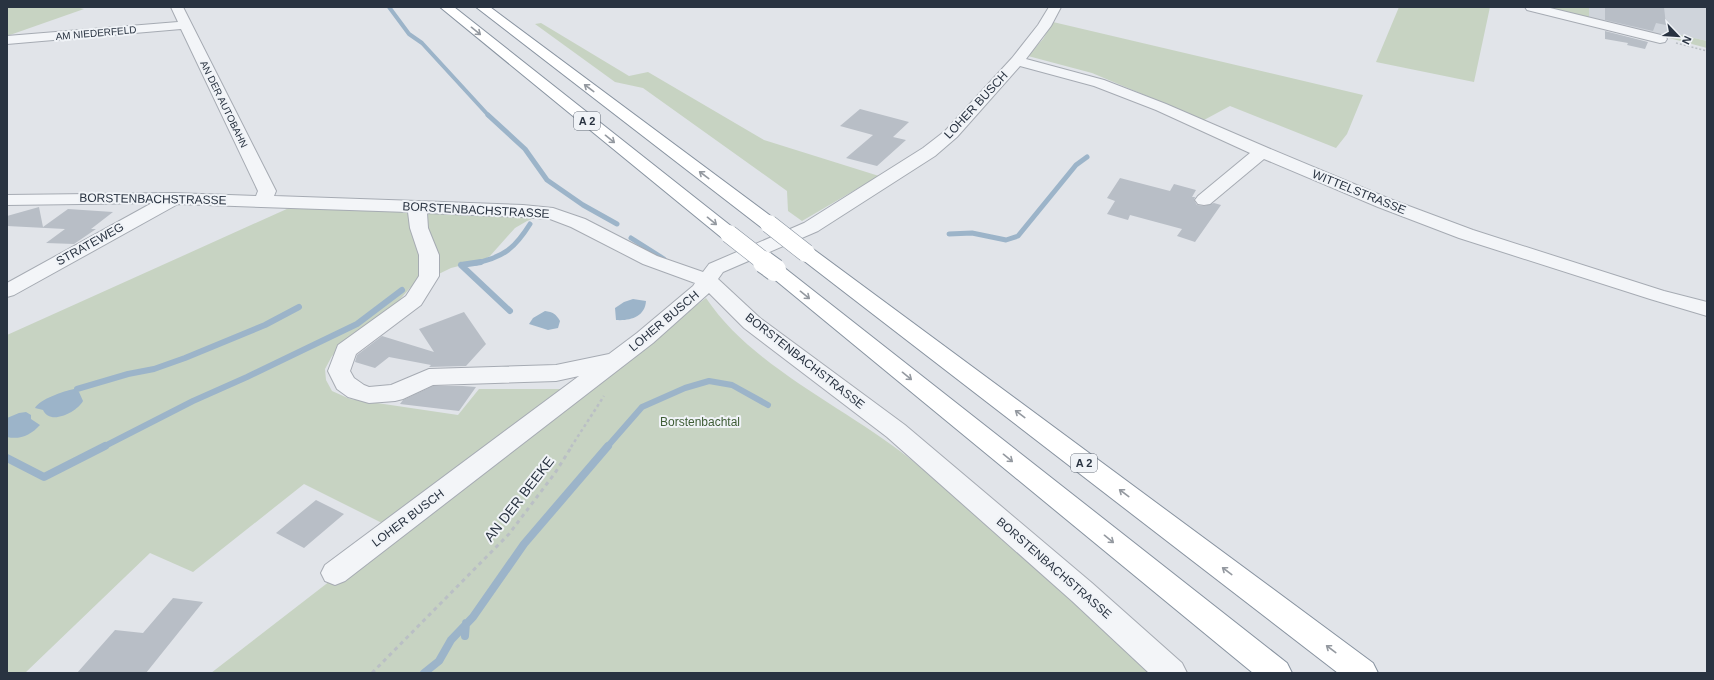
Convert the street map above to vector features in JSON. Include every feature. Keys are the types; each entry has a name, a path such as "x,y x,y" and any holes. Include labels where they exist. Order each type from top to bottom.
{"highway":[{"name":"A 2","path":"446,7 1276,673"},
{"name":"A 2","path":"482,7 1362,673"}],"street":[{"name":"AN DER AUTOBAHN","path":"177,7 267,191 263,200"},
{"name":"LOHER BUSCH","path":"335,573 645,338 701,290 716,268 811,227 929,152 951,134 1017,61 1044,26 1055,7"},
{"path":"1531,7 1660,39"},
{"name":"AM NIEDERFELD","path":"7,40 186,25"},
{"name":"WITTELSTRASSE","path":"1017,61 1099,83 1161,107 1262,152 1384,203 1466,234 1657,295 1707,309"},
{"path":"1204,200 1262,152"},
{"name":"BORSTENBACHSTRASSE","path":"7,200 174,198 416,206 553,214 578,224 650,260 707,280 752,323 896,431 1082,592 1171,673"},
{"name":"STRATEWEG","path":"7,291 174,198"},
{"path":"416,206 419,228 430,255 430,276 414,300 346,350 339,371 345,383 356,391 369,395 395,393 430,377 556,373 582,368 621,357"}],"path":[{"path":"1660,39 1707,51"},
{"name":"AN DER BEEKE","path":"372,673 509,534 555,473 608,389"}],"shaded area":[{"path":"1589,7 1707,7 1707,41 1681,35 1669,38 1589,19"}],"green space":[{"path":"7,7 75,7 84,9 7,36"},
{"path":"1399,7 1490,7 1474,82 1376,62"},
{"path":"1541,7 1589,7 1589,19"},
{"path":"1053,22 1363,95 1347,134 1336,148 1230,106 1204,120 1092,73 1028,56 1043,39"},
{"path":"541,23 629,76 648,72 764,140 879,176 802,221 788,211 787,191 643,88 615,82 535,24"},
{"path":"1681,35 1707,41 1707,48 1669,38"},
{"name":"Borstenbachtal","path":"289,208 544,214 515,228 490,256 483,260 451,268 410,288 396,304 332,356 325,369 326,380 332,391 350,399 458,415 479,389 585,389 706,298 725,323 748,345 774,366 884,439 923,469 1005,542 1160,673 211,673 396,530 304,484 193,572 150,553 25,673 7,673 7,335"}],"water":[{"path":"633,299 646,301 643,311 631,319 616,320 615,308 624,302"},
{"path":"545,311 554,314 557,317 560,321 558,328 548,330 529,324 533,318"},
{"path":"74,389 79,392 83,401 70,413 63,416 51,417 46,415 43,410 35,408 47,399"},
{"path":"26,412 31,415 31,419 40,425 33,432 25,436 16,438 7,437 7,418"}],"building":[{"path":"1605,7 1664,7 1666,25 1656,23 1653,31 1605,20"},
{"path":"1605,31 1648,42 1645,49 1627,45 1628,43 1605,39"},
{"path":"860,109 909,122 893,137 906,140 877,166 846,158 873,135 840,126"},
{"path":"1120,178 1170,191 1174,184 1196,190 1192,197 1195,197 1194,200 1197,205 1204,206 1214,203 1221,205 1195,242 1177,236 1182,229 1130,215 1128,220 1107,214 1115,201 1107,198"},
{"path":"39,207 43,227 68,209 113,212 91,229 96,229 74,244 46,243 65,229 7,226 7,216"},
{"path":"464,312 486,344 466,366 429,367 431,365 389,357 375,368 355,362 357,355 382,336 434,352 419,329"},
{"path":"433,386 476,387 459,411 400,404 403,400"},
{"path":"316,500 344,514 304,548 276,533"},
{"path":"173,598 203,602 146,673 77,673 115,630 143,633"}],"waterway":[{"path":"389,7 409,34 422,43 489,115"},
{"path":"489,115 525,149 547,180 583,205 617,224"},
{"path":"949,234 972,233 1006,240 1018,236 1076,165 1087,157"},
{"path":"481,262 494,258 508,250 514,245 530,224"},
{"path":"631,238 664,259"},
{"path":"476,263 481,262"},
{"path":"481,262 461,265 510,311"},
{"path":"103,447 193,401 247,377 357,324 402,290"},
{"path":"77,389 128,374 154,369 185,358 265,325 299,307"},
{"path":"607,447 642,407 685,388 709,381 732,385 768,405"},
{"path":"7,458 44,477 105,446"},
{"path":"466,624 473,617 524,544 608,446"},
{"path":"424,673 439,661 451,640 466,624"},
{"path":"465,636 466,624"}]}
